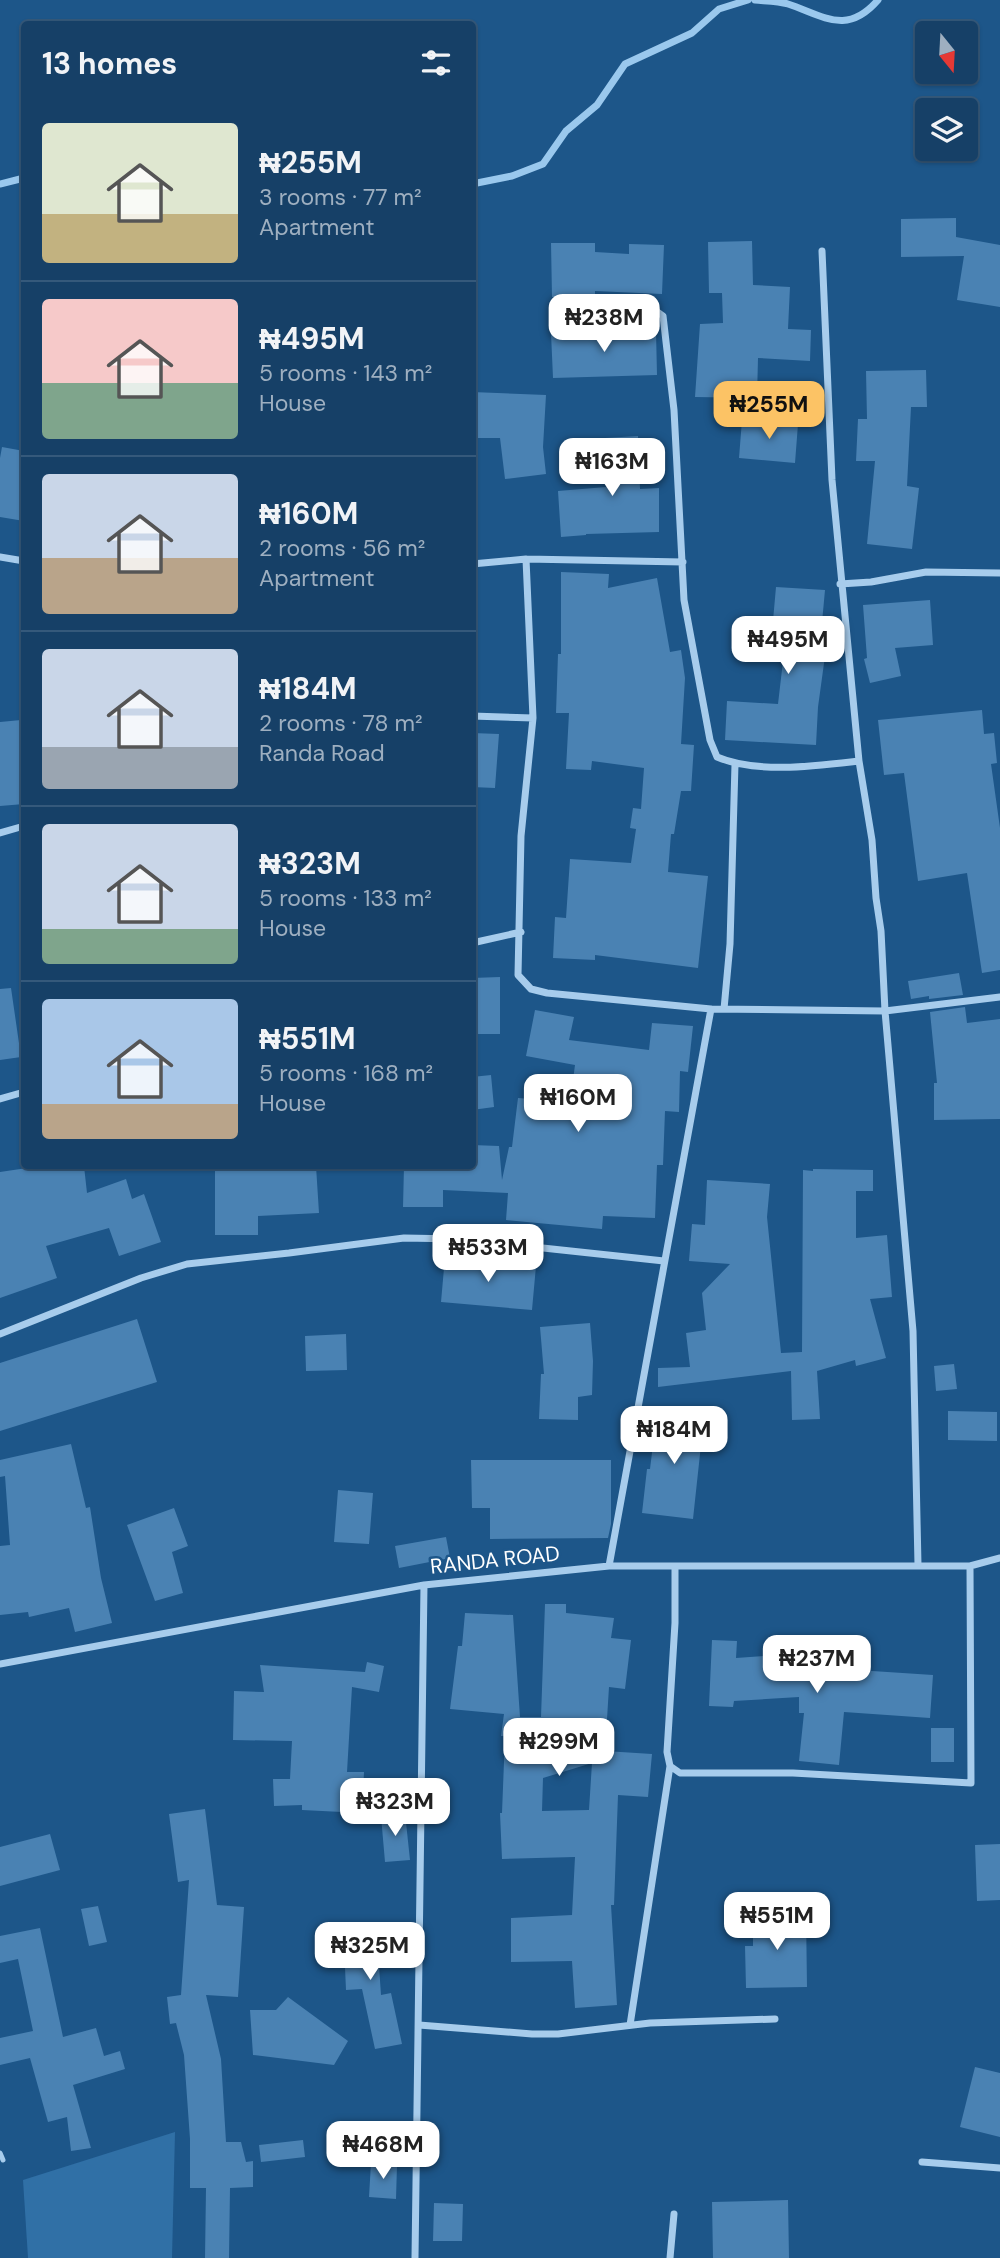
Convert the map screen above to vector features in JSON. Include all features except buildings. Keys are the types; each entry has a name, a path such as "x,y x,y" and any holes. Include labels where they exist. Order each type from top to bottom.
{"street":[{"path":"822,251 828,431 840,584 881,931 885,1011 913,1331 918,1565"},
{"path":"573,314 652,308 663,316 674,410 687,623 710,740 717,757 734,764 806,766 859,761"},
{"path":"0,557 21,560"},
{"path":"476,564 526,559 683,562"},
{"path":"526,559 533,718 521,836 518,975 531,989 547,993 711,1009 885,1011 1000,997"},
{"path":"840,584 871,582 926,572 1000,573"},
{"path":"476,716 533,718"},
{"path":"724,1009 730,944 734,764"},
{"path":"0,833 21,827"},
{"path":"476,942 521,932"},
{"path":"609,1566 711,1009"},
{"path":"0,1099 21,1093"},
{"path":"0,1334 141,1278 187,1264 404,1238 458,1239 664,1261"},
{"name":"RANDA ROAD","path":"0,1664 424,1585 609,1566 970,1566 1000,1558"},
{"path":"630,2025 670,1766 667,1752 675,1623 674,1566"},
{"path":"670,1766 680,1773 793,1773 971,1783 970,1566"},
{"path":"415,2258 424,1585"},
{"path":"419,2025 558,2034 630,2025 775,2019"},
{"path":"922,2162 1000,2168"},
{"path":"670,2258 674,2214"}],"lane":[{"path":"0,2153 3,2160"}],"shaded area":[{"path":"175,2132 172,2258 28,2258 23,2180"}],"waterway":[{"path":"476,183 512,176 543,164 566,131 597,105 625,64 692,33 719,9 748,0"},
{"path":"755,0 784,3 835,20 856,18 878,0"},
{"path":"0,184 21,179"}]}
